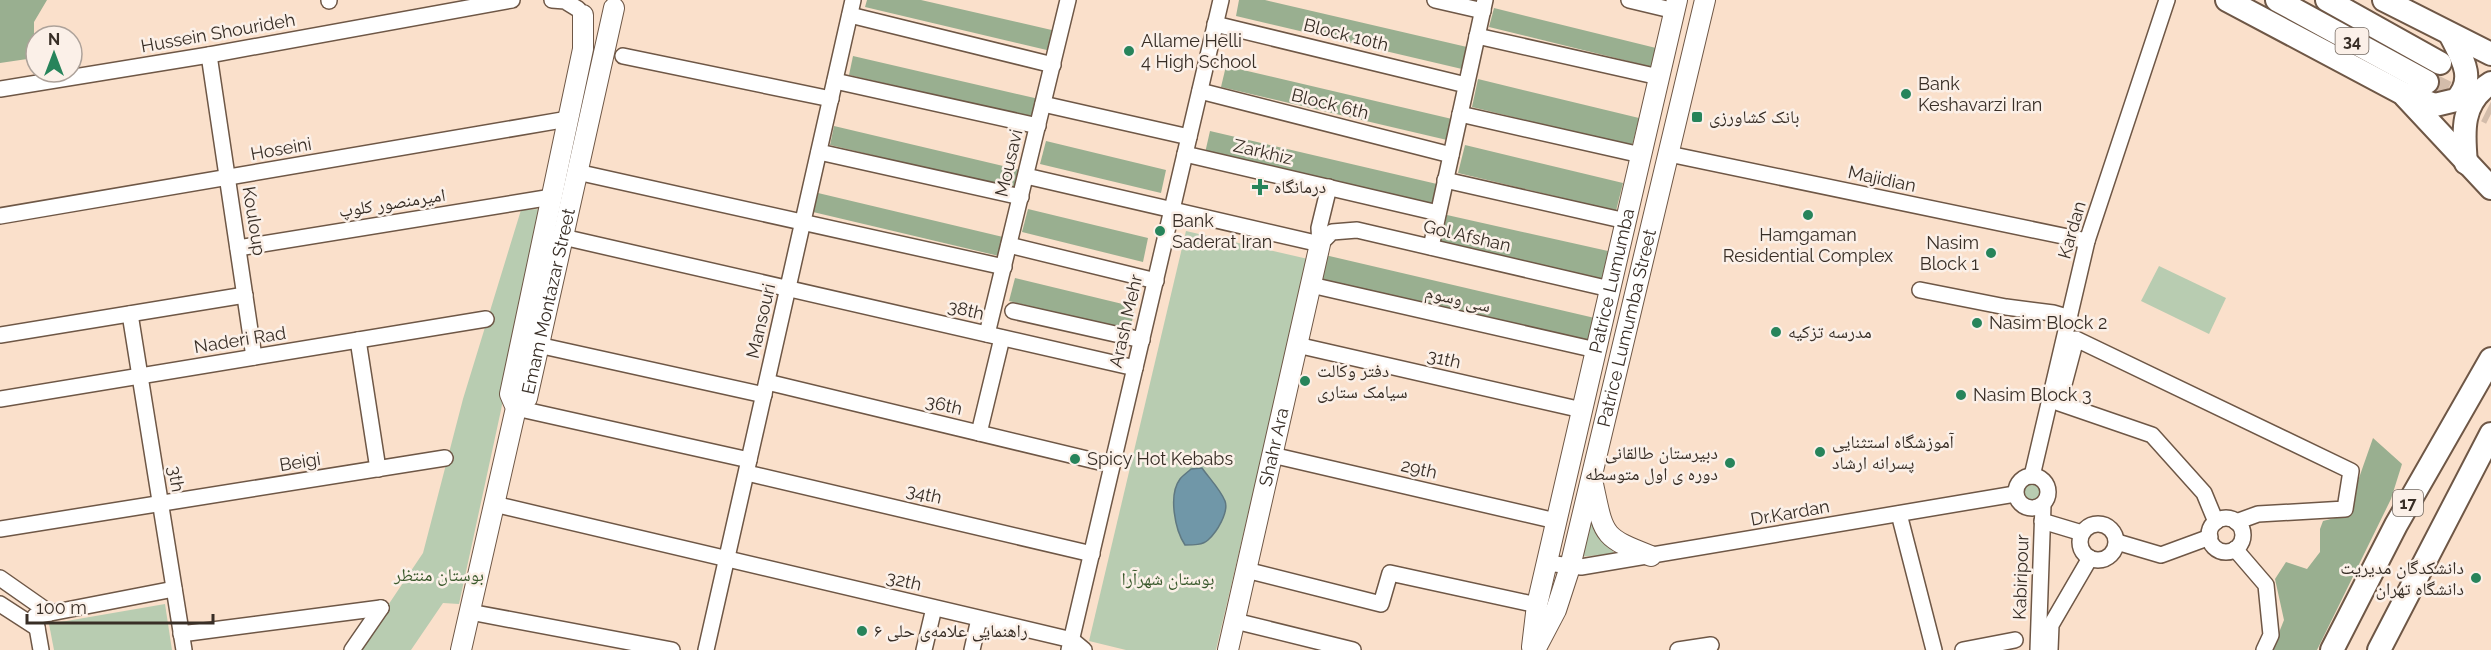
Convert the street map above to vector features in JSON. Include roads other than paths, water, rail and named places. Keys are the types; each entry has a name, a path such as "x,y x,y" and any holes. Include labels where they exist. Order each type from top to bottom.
{"highway":[{"path":"2227,0 2402,93 2435,105 2451,103 2461,96 2466,86 2466,69 2450,34"},
{"name":"34","path":"2277,0 2427,82"},
{"name":"34","path":"2326,0 2440,63"},
{"path":"2384,0 2491,54"},
{"path":"2466,163 2464,119 2469,105 2491,82"},
{"path":"2402,93 2491,188"},
{"name":"17","path":"2332,650 2396,525 2491,359"},
{"name":"17","path":"2379,650 2491,434"}],"main road":[{"name":"Patrice Lumumba Street","path":"1533,650 1556,610 1570,567 1705,0"},
{"path":"579,8 597,21 610,15 615,2"},
{"name":"Emam Montazar Street","path":"579,8 583,49 510,394 516,408 527,398 615,2"},
{"name":"Patrice Lumumba","path":"1533,650 1537,605 1546,563 1676,5"},
{"name":"Shahr Ara","path":"1228,650 1320,244"},
{"path":"1590,373 1596,392 1604,394 1610,389 1615,379"},
{"path":"461,650 516,408"},
{"path":"1591,478 1602,523 1609,536 1620,545 1651,556"}],"street":[{"name":"Hussein Shourideh","path":"0,89 209,55 512,0"},
{"path":"552,0 565,1 579,8"},
{"name":"Mousavi","path":"987,334 1068,0"},
{"path":"1431,247 1484,5 1435,0"},
{"path":"1629,0 1676,5"},
{"name":"Kardan","path":"2032,476 2087,241 2167,0"},
{"name":"Arash Mehr","path":"1075,647 1092,554 1200,91 1215,24 1217,1"},
{"path":"851,8 1053,64"},
{"name":"Mansouri","path":"706,650 851,8"},
{"name":"Block 10th","path":"1215,24 1467,85"},
{"path":"1477,36 1659,77"},
{"name":"Kouloup","path":"209,55 254,357"},
{"path":"623,56 831,99"},
{"path":"835,81 1038,126"},
{"name":"Block 6th","path":"1200,91 1451,155"},
{"path":"1043,104 1189,137"},
{"path":"1460,114 1641,155"},
{"name":"Hoseini","path":"0,216 568,119"},
{"path":"819,152 1021,197"},
{"name":"Zarkhiz","path":"1185,154 1438,213"},
{"name":"Majidian","path":"1669,154 2087,241"},
{"path":"577,172 1004,267"},
{"path":"1026,176 1320,244 1319,228 1329,188"},
{"path":"1445,180 1626,221"},
{"name":"امیرمنصور کلوپ","path":"238,248 552,196"},
{"name":"Gol Afshan","path":"1320,244 1332,232 1350,229 1610,289"},
{"name":"38th","path":"563,237 1135,368"},
{"path":"1010,245 1155,281"},
{"name":"سی وسوم","path":"1311,285 1596,350"},
{"path":"1920,290 2070,318"},
{"path":"0,334 245,295"},
{"path":"1013,311 1142,340"},
{"name":"3th","path":"130,314 184,650"},
{"name":"Naderi Rad","path":"0,399 486,319"},
{"path":"979,433 1002,338"},
{"path":"2216,522 2204,493 2152,435 2059,403 2076,339 2351,471 2345,509 2258,514 2236,522"},
{"path":"358,340 378,469"},
{"name":"36th","path":"538,345 765,388 979,433 1112,465"},
{"name":"31th","path":"1297,345 1582,410"},
{"name":"34th","path":"516,408 1092,554"},
{"name":"29th","path":"1272,455 1556,521"},
{"name":"Beigi","path":"0,529 445,459"},
{"path":"2032,476 2046,484 2048,495 2043,505 2034,509 2023,507 2015,494 2022,479 2032,476"},
{"name":"Dr.Kardan","path":"1546,563 1570,567 1651,556 2015,494"},
{"name":"32th","path":"495,504 979,619 1075,647"},
{"name":"Kabiripour","path":"2038,650 2043,505"},
{"path":"1899,514 1935,650"},
{"path":"2226,518 2236,522 2242,531 2242,541 2235,549 2224,552 2219,550 2211,542 2212,526 2226,518"},
{"path":"2042,521 2082,534"},
{"path":"2102,524 2112,530 2116,542 2116,548 2108,557 2096,560 2090,558 2082,550 2080,539 2090,525 2102,524"},
{"path":"2116,542 2161,555 2210,537"},
{"path":"2235,549 2266,585 2271,635 2264,650"},
{"path":"2049,650 2050,625 2090,558"},
{"path":"1246,570 1374,602 1390,573 1537,605"},
{"path":"0,578 50,613"},
{"path":"36,622 50,613 174,589"},
{"path":"0,604 36,622"},
{"path":"181,634 381,608 352,650"},
{"path":"924,650 934,608"},
{"path":"470,612 672,650"},
{"path":"972,650 979,619"},
{"path":"1234,621 1353,650"},
{"path":"36,622 40,650"},
{"path":"1963,650 2015,640"},
{"path":"1678,650 1711,645"}],"water":[{"path":"1202,468 1225,501 1224,516 1206,542 1185,545 1176,522 1174,494 1183,476 1191,469"}],"tunnel":[{"path":"2427,82 2491,114"}],"place":[{"name":"Allame Helli 4 High School","path":"1129,51"},
{"name":"Bank Keshavarzi Iran","path":"1906,94"},
{"name":"بانک کشاورزی","path":"1697,117"},
{"name":"درمانگاه","path":"1260,187"},
{"name":"Hamgaman Residential Complex","path":"1808,215"},
{"name":"Bank Saderat Iran","path":"1160,231"},
{"name":"Nasim Block 1","path":"1991,253"},
{"name":"Nasim Block 2","path":"1977,323"},
{"name":"مدرسه تزکیه","path":"1776,332"},
{"name":"دفتر وکالت سیامک ستاری","path":"1305,381"},
{"name":"Nasim Block 3","path":"1961,395"},
{"name":"آموزشگاه استثنایی پسرانه ارشاد","path":"1820,452"},
{"name":"Spicy Hot Kebabs","path":"1075,459"},
{"name":"دبیرستان طالقانی دوره ی اول متوسطه","path":"1730,463"},
{"name":"دانشکدگان مدیریت دانشگاه تهران","path":"2476,578"},
{"name":"راهنمایی علامه‌ی حلی ۶","path":"862,631"}],"park label":[{"name":"بوستان منتظر","path":"439,575"},
{"name":"بوستان شهرآرا","path":"1168,579"}]}
